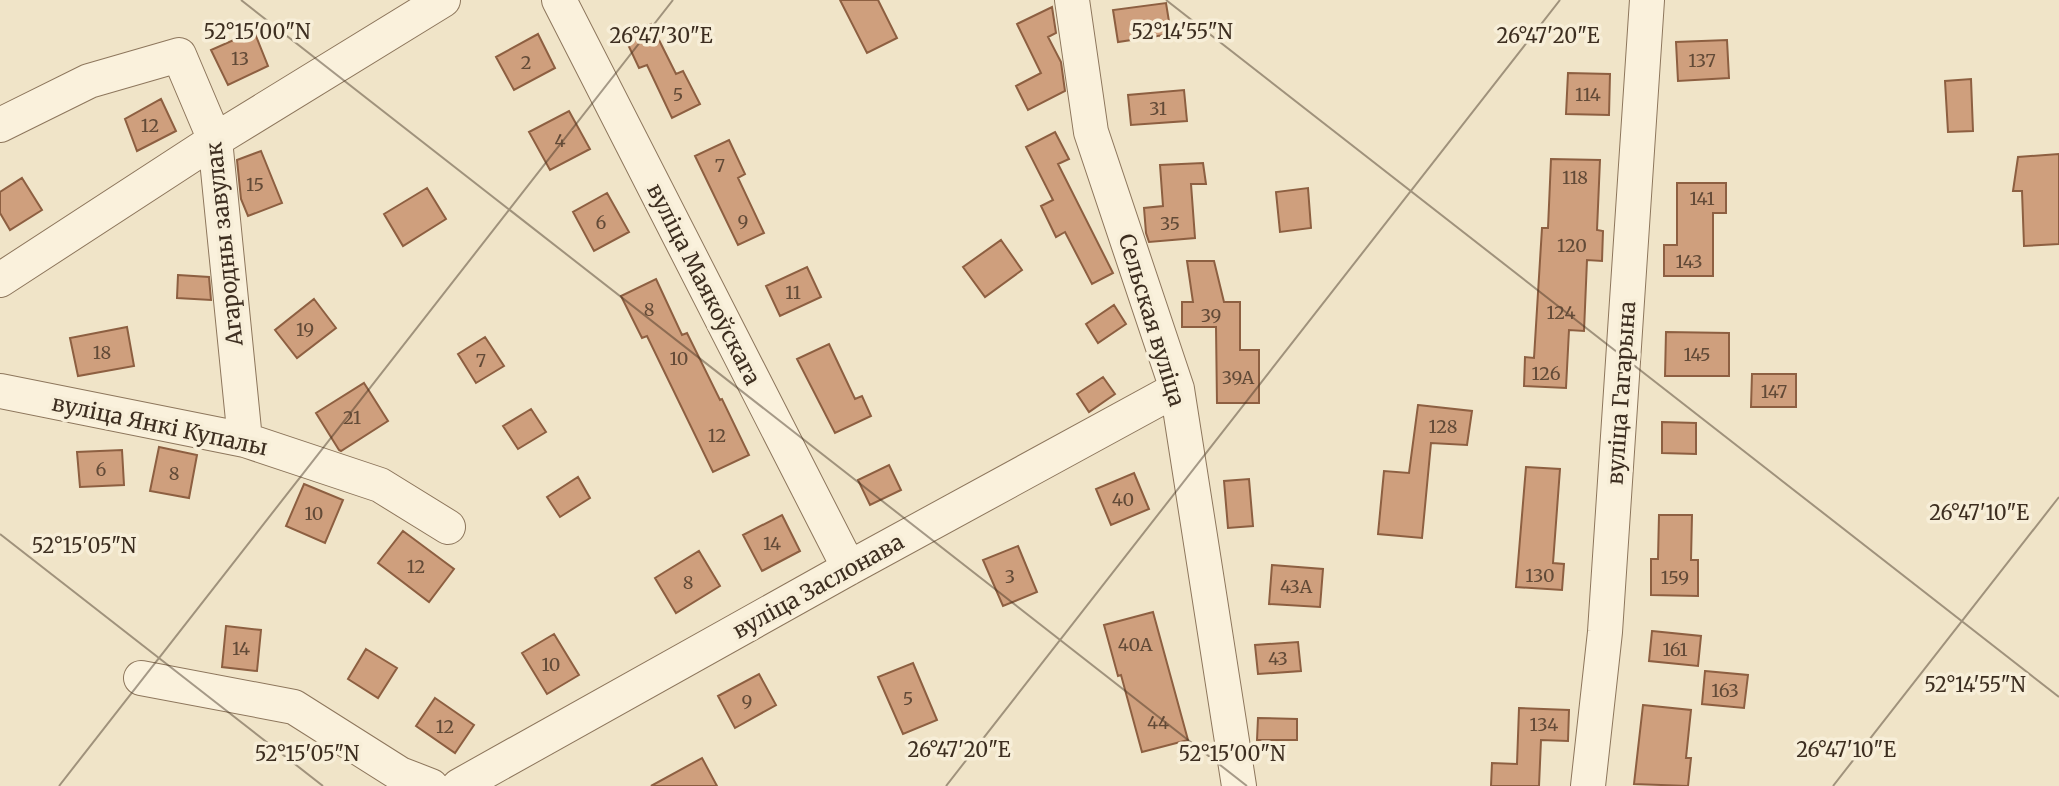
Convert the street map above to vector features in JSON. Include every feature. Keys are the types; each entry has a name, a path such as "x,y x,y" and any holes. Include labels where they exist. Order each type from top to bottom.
{"street":[{"name":"вуліца Маякоўскага","path":"559,0 849,568"},
{"name":"Сельская вуліца","path":"1072,0 1091,132 1177,389 1239,786"},
{"name":"вуліца Гагарына","path":"1588,786 1606,616 1647,0"},
{"path":"0,280 215,140 441,1"},
{"name":"Агародны завулак","path":"0,125 89,81 179,55 215,140 245,440"},
{"name":"вуліца Заслонава","path":"459,786 1177,389"},
{"name":"вуліца Янкі Купалы","path":"0,391 245,440 380,485 448,527"},
{"path":"141,678 294,707 400,774 431,786"}],"building":[{"path":"840,0 878,0 897,38 867,53"},
{"path":"1166,3 1171,34 1118,42 1113,10"},
{"path":"1052,7 1056,33 1048,37 1061,62 1065,91 1028,110 1016,86 1041,73 1017,24"},
{"path":"651,24 676,74 683,71 700,104 672,118 647,65 639,68 624,36"},
{"path":"254,31 268,66 228,85 211,50"},
{"path":"538,34 555,68 514,90 496,57"},
{"path":"1727,40 1729,78 1678,81 1676,42"},
{"path":"1568,73 1610,74 1609,115 1566,114"},
{"path":"1971,79 1973,131 1948,132 1945,81"},
{"path":"1184,90 1187,121 1131,125 1128,95"},
{"path":"161,99 176,131 137,151 125,119"},
{"path":"569,111 590,149 550,170 529,132"},
{"path":"1055,132 1069,159 1058,164 1113,273 1092,284 1065,232 1056,237 1041,206 1053,200 1026,147"},
{"path":"729,140 745,174 738,178 764,233 738,245 695,156"},
{"path":"261,151 282,203 248,216 241,199 237,160"},
{"path":"2059,154 2059,244 2024,246 2022,191 2013,191 2018,157"},
{"path":"1551,159 1600,160 1597,230 1603,231 1602,261 1587,260 1584,331 1569,330 1566,388 1524,386 1525,357 1534,358 1542,228 1548,228"},
{"path":"1203,163 1206,184 1191,184 1195,238 1149,242 1144,208 1163,206 1160,165"},
{"path":"22,178 42,210 10,230 0,213 0,192"},
{"path":"1677,183 1726,183 1726,213 1713,213 1713,276 1664,276 1664,245 1677,245"},
{"path":"427,188 446,219 403,246 384,214"},
{"path":"1308,188 1311,228 1280,232 1276,192"},
{"path":"607,193 629,232 594,251 573,212"},
{"path":"1001,240 1022,270 985,297 963,267"},
{"path":"1187,261 1214,261 1224,302 1240,302 1240,350 1259,350 1259,403 1217,403 1216,327 1182,327 1182,302 1193,302"},
{"path":"807,267 821,297 780,316 766,286"},
{"path":"178,275 209,277 211,300 177,298"},
{"path":"656,279 682,335 687,333 749,455 713,472 647,336 642,338 621,296"},
{"path":"314,299 336,328 297,358 275,330"},
{"path":"1114,305 1126,324 1098,343 1086,324"},
{"path":"127,327 134,366 78,376 70,338"},
{"path":"1666,332 1729,333 1729,376 1665,376"},
{"path":"485,337 504,366 476,383 458,354"},
{"path":"829,344 855,399 862,396 871,416 835,433 797,359"},
{"path":"1752,374 1796,374 1796,407 1751,407"},
{"path":"1103,377 1115,394 1089,412 1077,394"},
{"path":"364,383 388,421 341,451 316,413"},
{"path":"1418,405 1472,411 1467,445 1431,443 1422,538 1378,534 1384,471 1409,473"},
{"path":"531,409 546,432 518,449 503,426"},
{"path":"1662,422 1696,423 1696,454 1662,453"},
{"path":"159,447 197,455 189,498 150,491"},
{"path":"122,450 124,485 80,487 77,452"},
{"path":"889,465 901,490 870,505 858,480"},
{"path":"1526,467 1560,469 1553,563 1564,564 1562,590 1516,587"},
{"path":"1134,473 1149,509 1111,525 1096,489"},
{"path":"578,477 590,498 560,517 547,497"},
{"path":"1249,479 1253,526 1228,528 1224,481"},
{"path":"304,484 343,500 325,543 286,526"},
{"path":"782,515 800,551 762,571 743,535"},
{"path":"1659,515 1692,515 1691,560 1698,560 1698,596 1651,595 1651,559 1658,559"},
{"path":"403,531 454,569 429,602 378,563"},
{"path":"1018,546 1037,592 1003,606 983,560"},
{"path":"699,551 720,586 676,613 655,578"},
{"path":"1272,565 1323,569 1320,607 1269,604"},
{"path":"1153,612 1188,740 1142,752 1104,625"},
{"path":"226,626 261,630 257,671 222,667"},
{"path":"1652,631 1701,636 1698,666 1649,661"},
{"path":"554,634 579,675 547,694 522,653"},
{"path":"1298,642 1301,671 1258,674 1255,645"},
{"path":"366,649 397,668 378,698 348,679"},
{"path":"913,663 937,720 903,734 878,677"},
{"path":"1705,671 1748,675 1744,708 1702,704"},
{"path":"759,674 776,705 735,728 718,696"},
{"path":"435,698 474,725 455,753 416,726"},
{"path":"1643,705 1691,710 1686,758 1691,758 1688,786 1634,784"},
{"path":"1519,708 1569,710 1568,741 1541,740 1539,786 1491,786 1492,763 1517,764"},
{"path":"1258,718 1297,719 1297,740 1257,740"},
{"path":"702,758 717,786 651,786"}]}
